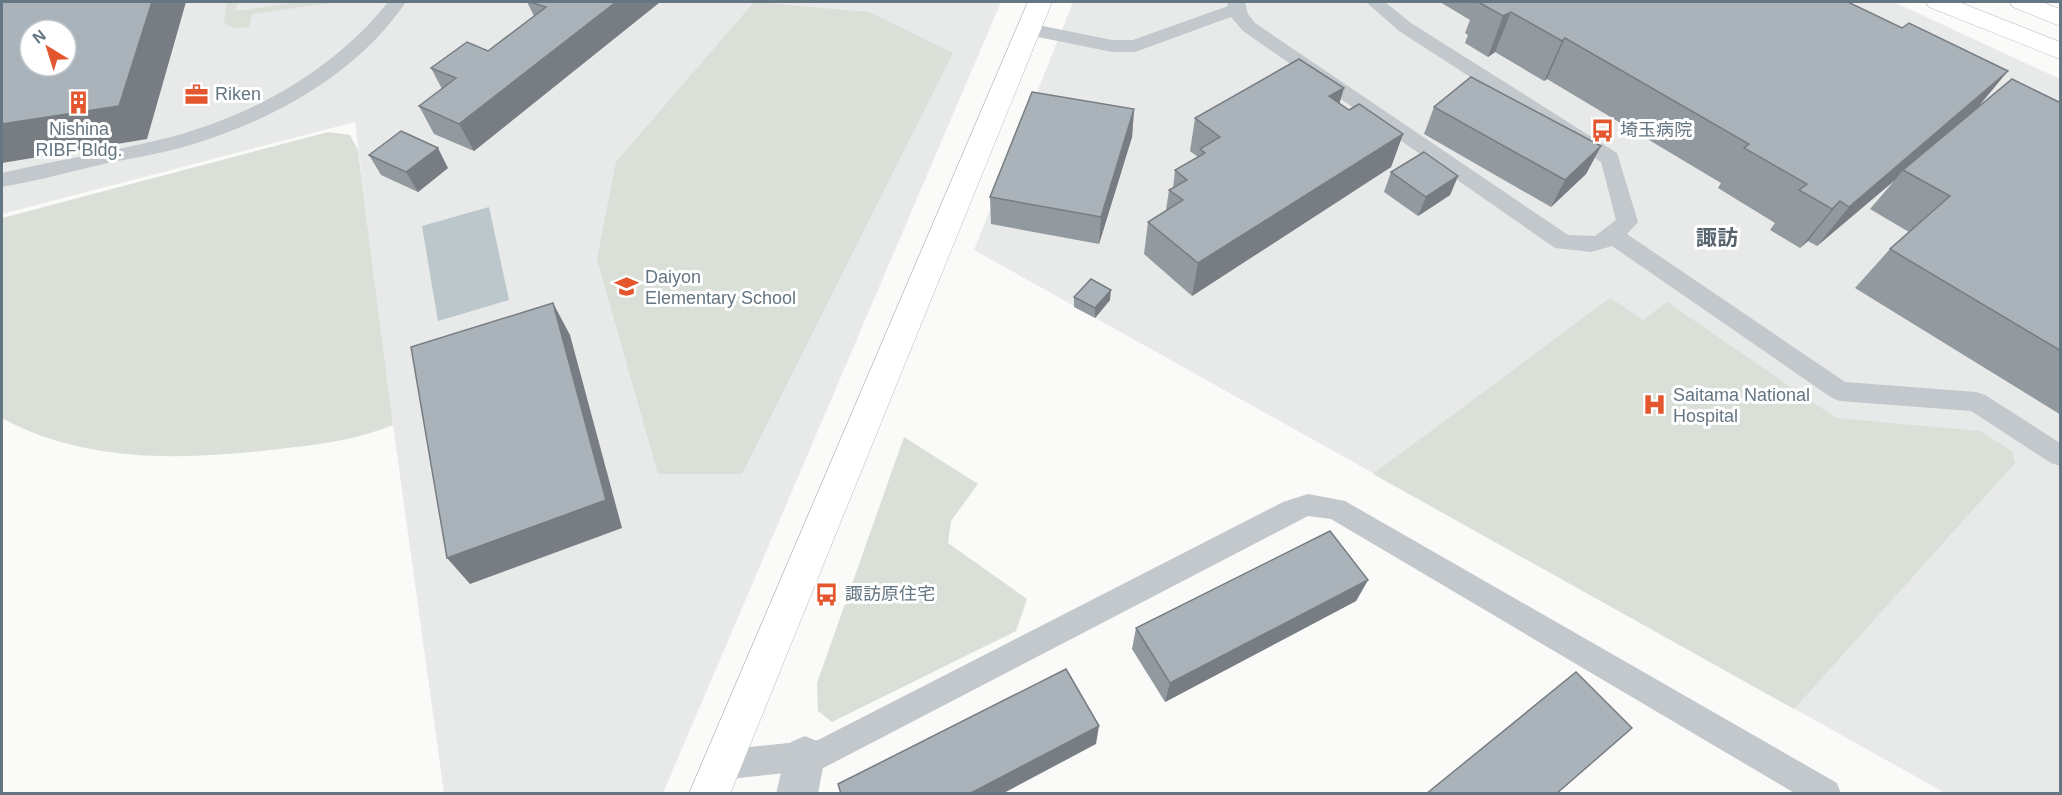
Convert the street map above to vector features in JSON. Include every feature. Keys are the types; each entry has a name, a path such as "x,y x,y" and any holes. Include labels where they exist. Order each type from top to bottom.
{"street":[{"path":"1938,2 2061,51"},
{"path":"1974,2 2061,40"},
{"path":"2022,2 2061,16"},
{"path":"2035,2 2061,16"},
{"path":"715,779 1034,15"}],"lane":[{"path":"2,180 177,142 251,114 315,81 346,57 384,20 397,2"},
{"path":"1034,15 1112,46 1135,46 1146,44 1236,5 1239,15 1249,27 1563,242 1583,246 1598,245 1614,236 1627,222 1610,158 1405,27 1375,2"},
{"path":"1614,236 1840,391 1976,402 2061,456"},
{"path":"715,779 801,775 821,754 1292,510 1308,505 1336,509 1826,794"}],"shaded area":[{"name":"Daiyon Elementary School","path":"2,2 1001,2 663,793 444,793 393,425 355,122 2,214"},
{"path":"227,2 238,2 236,11 300,2 337,2 252,14 249,27 233,28 224,23"},
{"path":"754,2 869,12 953,53 742,474 658,474 597,259 616,162"},
{"name":"Saitama National Hospital","path":"1073,2 1894,2 2060,79 2060,793 1945,793 974,250"},
{"path":"328,132 350,135 358,150 393,425 354,437 314,445 215,455 178,456 141,455 69,444 35,433 2,418 2,218"},
{"path":"489,207 509,300 438,321 422,226"},
{"path":"1610,298 1643,320 1667,302 1836,418 1980,431 2012,451 2015,463 1794,709 1373,474"},
{"path":"904,437 978,484 951,521 948,543 1027,599 1016,631 832,722 818,711 817,683"}],"building":[{"path":"2,2 152,2 119,106 2,124"},
{"path":"530,2 616,2 459,124 419,106 456,78 431,68 467,42 488,51 546,7"},
{"path":"1848,2 1902,28 1909,23 2008,71 1849,207 1840,201 1832,209 1799,190 1807,184 1744,148 1749,144 1565,38 1562,41 1511,12 1503,16 1480,3"},
{"path":"1299,59 1344,88 1329,96 1349,110 1359,104 1403,134 1198,263 1148,222 1183,200 1169,190 1187,180 1175,170 1205,153 1200,149 1220,137 1195,118"},
{"path":"1471,77 1601,146 1565,180 1434,107"},
{"path":"2012,79 2061,103 2061,351 1890,249 1950,196 1903,170"},
{"path":"1032,92 1134,109 1101,217 990,197"},
{"path":"401,131 438,148 406,172 369,155"},
{"path":"1424,152 1458,176 1426,197 1391,172"},
{"path":"1091,279 1111,290 1095,308 1074,297"},
{"path":"553,303 606,500 447,558 411,347"},
{"path":"1330,531 1368,580 1170,683 1136,628"},
{"path":"1066,669 1099,726 969,794 841,794 838,784"},
{"path":"1576,672 1632,728 1556,794 1426,794"}],"place":[{"name":"Riken","path":"197,94"},
{"name":"Nishina RIBF Bldg.","path":"79,103"},
{"name":"埼玉病院","path":"1602,130"},
{"name":"Daiyon Elementary School","path":"627,287"},
{"name":"Saitama National Hospital","path":"1655,405"},
{"name":"諏訪原住宅","path":"827,594"}],"district":[{"name":"諏訪","path":"1717,237"}]}
